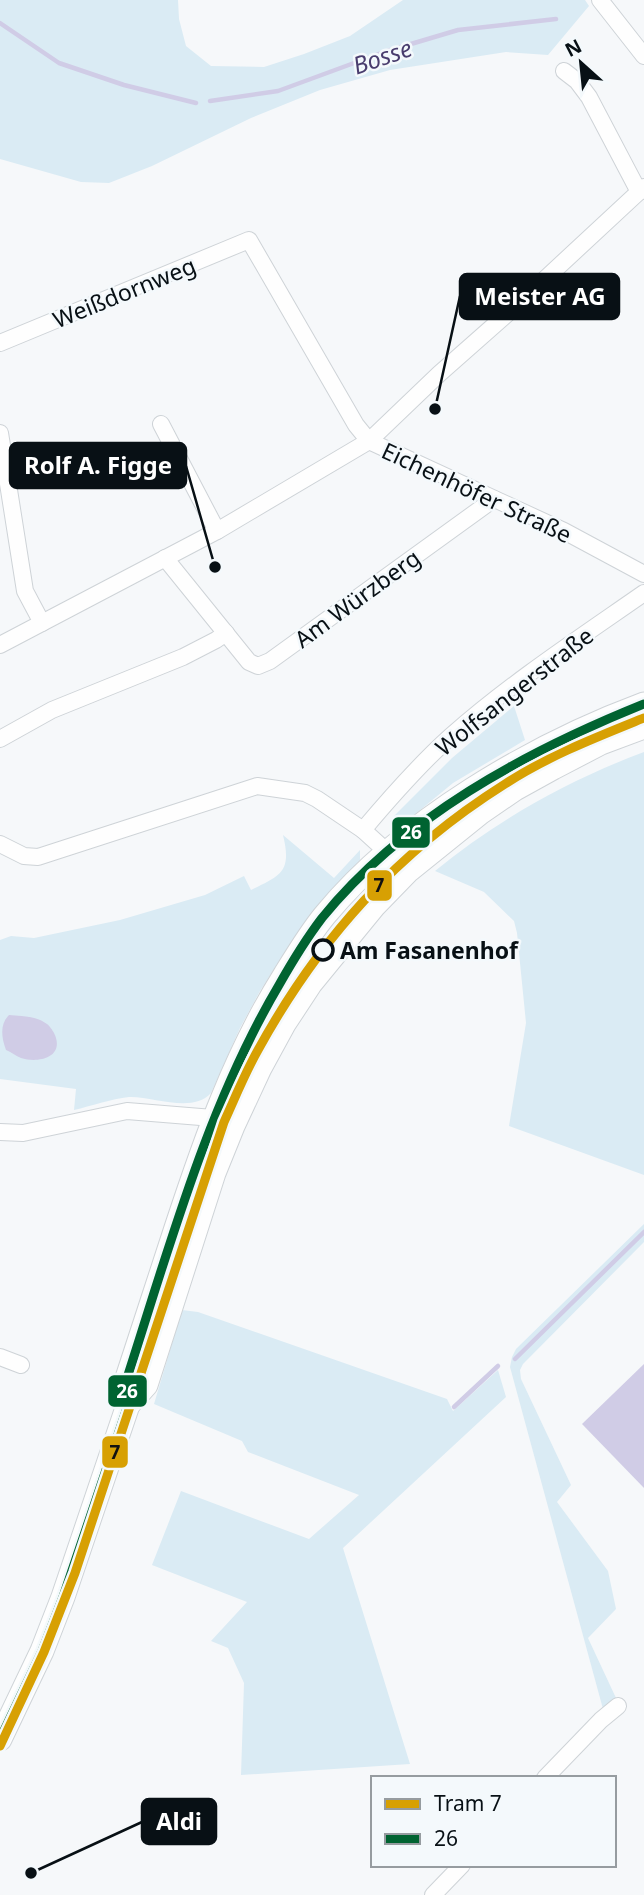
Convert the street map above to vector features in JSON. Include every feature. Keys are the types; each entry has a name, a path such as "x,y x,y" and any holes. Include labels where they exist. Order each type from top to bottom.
{"main road":[{"path":"0,1739 63,1597 128,1405 127,1378 223,1122 241,1054 266,1004 324,916 387,852 494,776 604,719 644,704"},
{"path":"223,1122 260,1068 284,1024 311,984 373,906 408,871 480,813 515,789 601,743 644,727"}],"street":[{"path":"600,0 644,56"},
{"path":"0,645 217,531 369,441 641,190 589,97 564,71"},
{"name":"Eichenhöfer Straße","path":"249,240 356,425 369,441 564,531 644,573"},
{"name":"Weißdornweg","path":"0,343 249,240"},
{"path":"161,424 217,531"},
{"path":"0,433 25,591 42,623"},
{"name":"Am Würzberg","path":"165,558 249,662 258,666 270,661 494,499"},
{"name":"Wolfsangerstraße","path":"363,830 450,737 538,667 644,593"},
{"path":"0,739 52,710 183,657 226,633"},
{"path":"0,844 24,856 38,857 257,786 282,788 305,793 317,799 363,830 408,871"},
{"path":"0,1132 23,1132 127,1111 223,1122"},
{"path":"0,1357 21,1365"},
{"path":"547,1776 618,1706"},
{"path":"433,1895 459,1867"}],"shaded area":[{"path":"0,0 178,0 179,19 186,46 211,66 264,67 350,36 403,0 585,0 589,6 548,55 506,52 390,70 320,90 251,118 152,166 109,183 81,182 0,159"},
{"path":"514,706 525,740 453,783 402,825 393,825 394,816 452,758"},
{"path":"644,752 644,1175 509,1126 526,1023 514,921 484,892 435,871 483,835 535,803 588,775"},
{"path":"283,835 334,878 360,850 360,860 319,907 277,964 240,1028 211,1093 194,1102 129,1097 74,1110 76,1089 0,1079 0,940 11,936 34,938 120,920 205,895 244,876 251,890 282,871 286,857"},
{"path":"9,1015 34,1018 47,1024 56,1038 57,1045 52,1055 34,1060 21,1058 6,1050 2,1031"},
{"path":"644,1224 644,1242 520,1370 521,1379 571,1485 557,1502 608,1571 616,1609 588,1638 616,1698 603,1709 510,1367 516,1349"},
{"path":"182,1310 198,1312 447,1399 453,1411 498,1370 506,1397 343,1548 410,1764 241,1775 244,1683 228,1648 211,1641 247,1602 152,1565 181,1491 309,1539 359,1495 248,1452 242,1441 154,1404"},
{"path":"644,1364 644,1488 582,1424"}],"waterway":[{"name":"Bosse","path":"210,101 278,91 384,52 458,30 556,19"},
{"name":"Bosse","path":"0,23 59,63 124,85 196,103"},
{"path":"515,1359 644,1232"},
{"path":"454,1407 498,1366"}],"tram line":[{"name":"7","path":"0,1746 44,1652 75,1573 224,1122 253,1059 282,1009 334,935 395,869 429,839 466,810 521,774 573,748 644,718"}],"transit line":[{"name":"26","path":"0,1739 42,1651 63,1597 128,1405 127,1378 192,1177 231,1078 299,951 322,918 354,882 390,849 429,819 511,766 555,743 644,704"}],"place":[{"name":"Meister AG","path":"435,409"},
{"name":"Rolf A. Figge","path":"215,567"},
{"name":"Am Fasanenhof","path":"323,950"},
{"name":"Aldi","path":"31,1873"}]}
